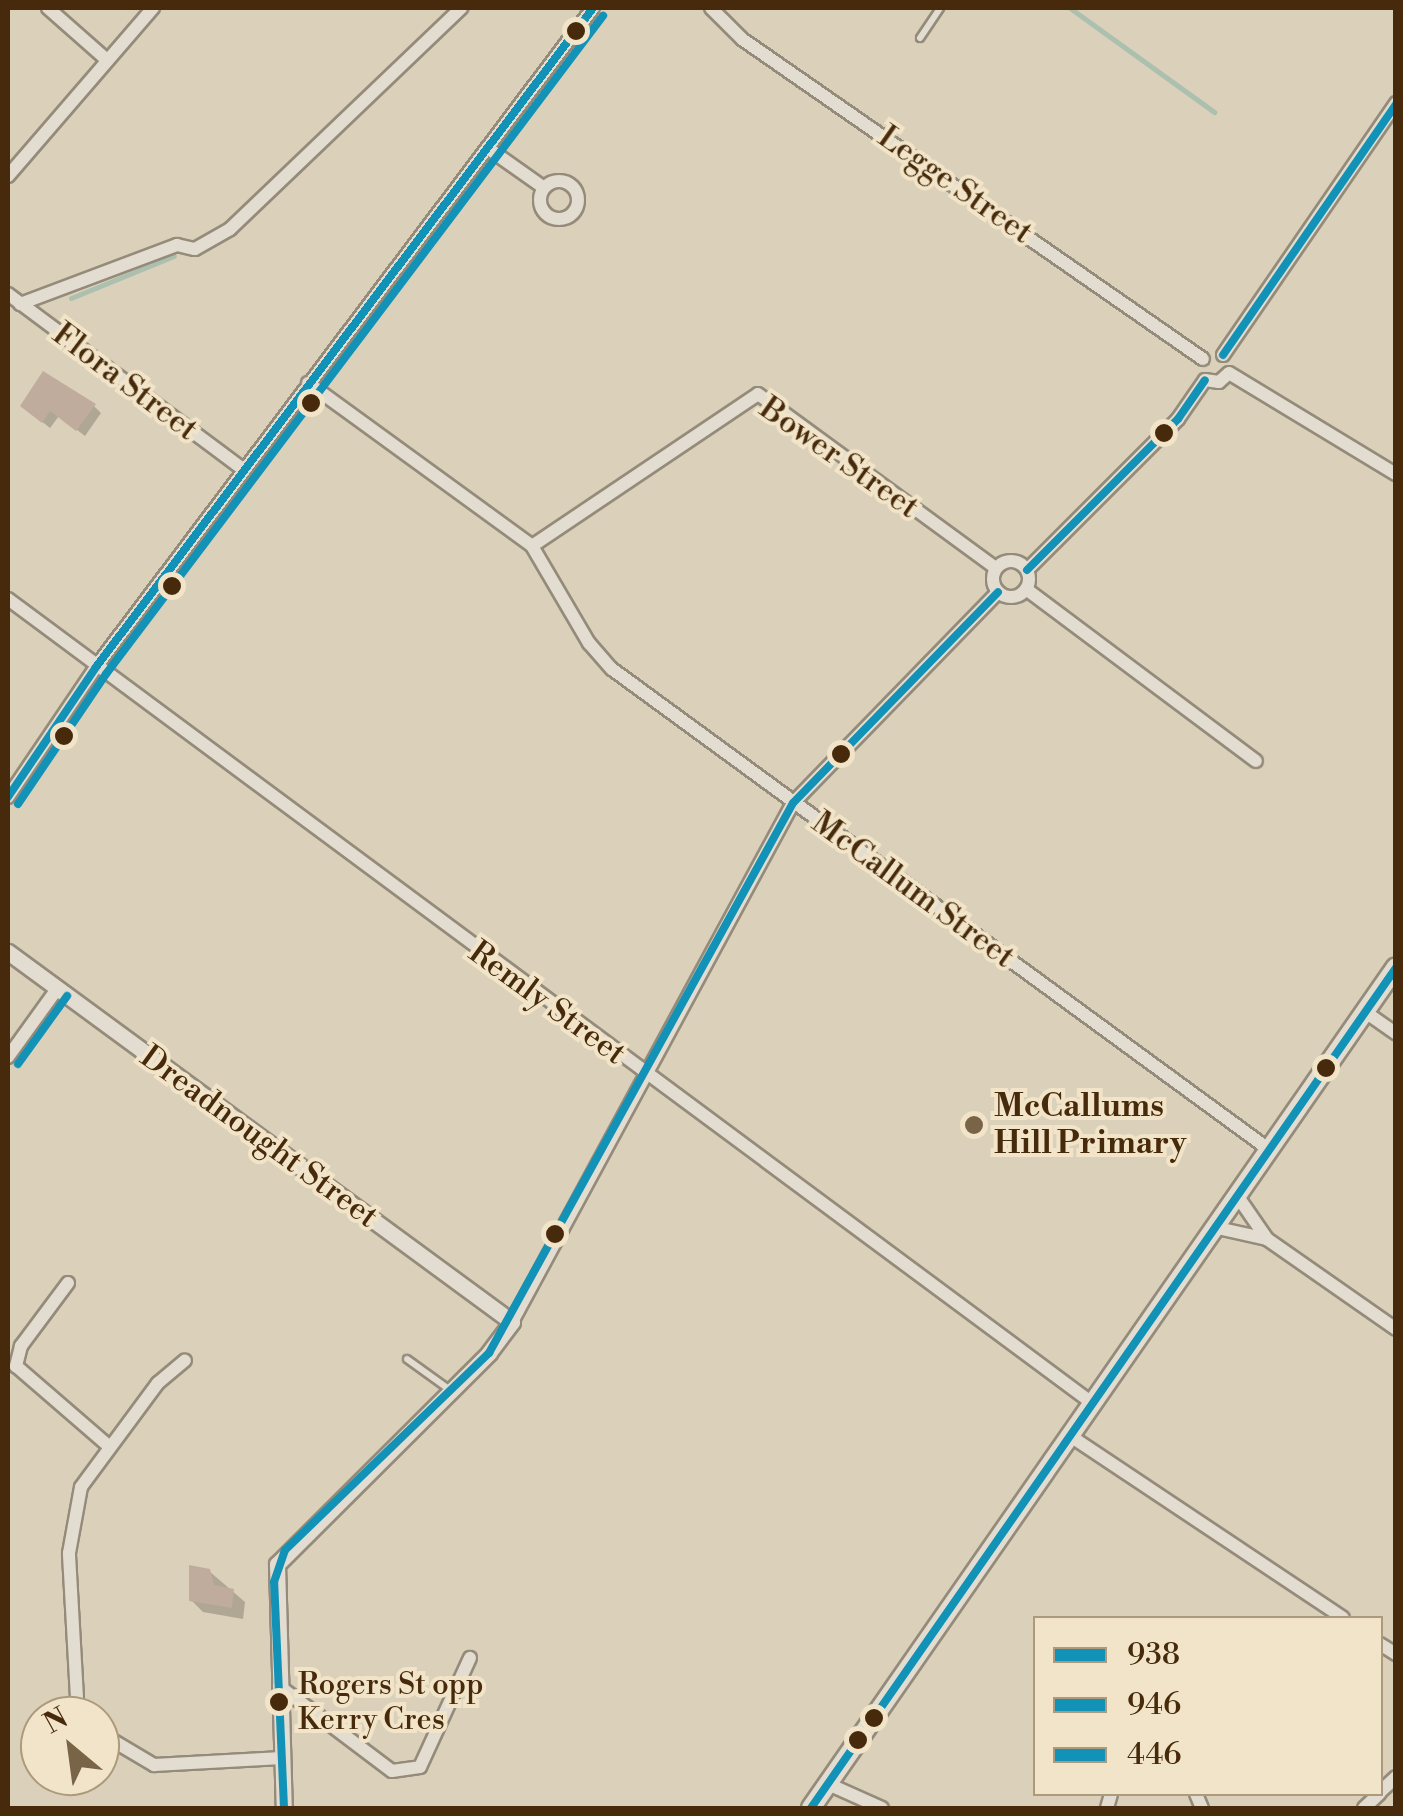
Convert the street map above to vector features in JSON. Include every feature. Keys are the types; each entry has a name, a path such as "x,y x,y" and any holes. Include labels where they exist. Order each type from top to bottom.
{"main road":[{"path":"811,1808 1396,966"}],"street":[{"path":"48,8 107,60"},
{"path":"8,176 154,8"},
{"path":"20,304 177,244 196,249 230,230 461,8"},
{"path":"8,797 96,667 242,469 592,8"},
{"name":"Legge Street","path":"711,8 742,38 1202,359"},
{"path":"1026,590 1027,570 1178,419 1205,380 1202,359 1223,355 1396,103"},
{"path":"489,148 544,188"},
{"name":"Flora Street","path":"8,294 242,469"},
{"path":"1223,355 1229,372 1396,474"},
{"path":"1205,380 1219,382 1229,372"},
{"name":"McCallum Street","path":"308,383 532,546 606,662 1267,1148"},
{"name":"Bower Street","path":"532,546 758,394 996,568"},
{"path":"284,1808 274,1582 285,1550 450,1390 512,1322 793,803 998,592 996,568 1012,561 1027,570"},
{"path":"998,592 1012,598 1026,590"},
{"path":"1026,590 1256,760"},
{"name":"Remly Street","path":"8,599 645,1076 1091,1402"},
{"name":"Dreadnought Street","path":"8,952 512,1322"},
{"path":"8,1058 57,989"},
{"path":"1364,1011 1396,1032"},
{"path":"1236,1194 1268,1239 1396,1329"},
{"path":"1213,1227 1268,1239"},
{"path":"68,1283 21,1346 16,1366 110,1447"},
{"path":"77,1696 70,1536 81,1487 158,1383 185,1360"},
{"path":"1069,1435 1340,1616"},
{"path":"279,1686 392,1771 420,1767 470,1658"},
{"path":"120,1745 154,1765 282,1758"},
{"path":"828,1784 882,1808"}],"lane":[{"path":"920,38 940,8"},
{"path":"407,1359 450,1390"}],"building":[{"path":"43,371 96,404 76,431 50,411 42,423 20,406"},
{"path":"189,1565 210,1569 214,1585 234,1589 232,1608 189,1601"}],"waterway":[{"path":"1070,8 1214,112"},
{"path":"71,298 174,256"}],"transit line":[{"name":"938","path":"8,797 96,667 593,8"},
{"name":"946","path":"18,804 106,674 603,16"},
{"name":"938","path":"1223,355 1396,104"},
{"name":"938","path":"1027,570 1178,419 1205,380"},
{"name":"938","path":"284,1808 274,1582 285,1550 489,1353 793,803 998,592"},
{"name":"446","path":"811,1808 1396,968"},
{"name":"946","path":"18,1064 67,996"}],"place":[{"name":"McCallums Hill Primary","path":"974,1125"},
{"name":"Rogers St opp Kerry Cres","path":"279,1702"}]}
